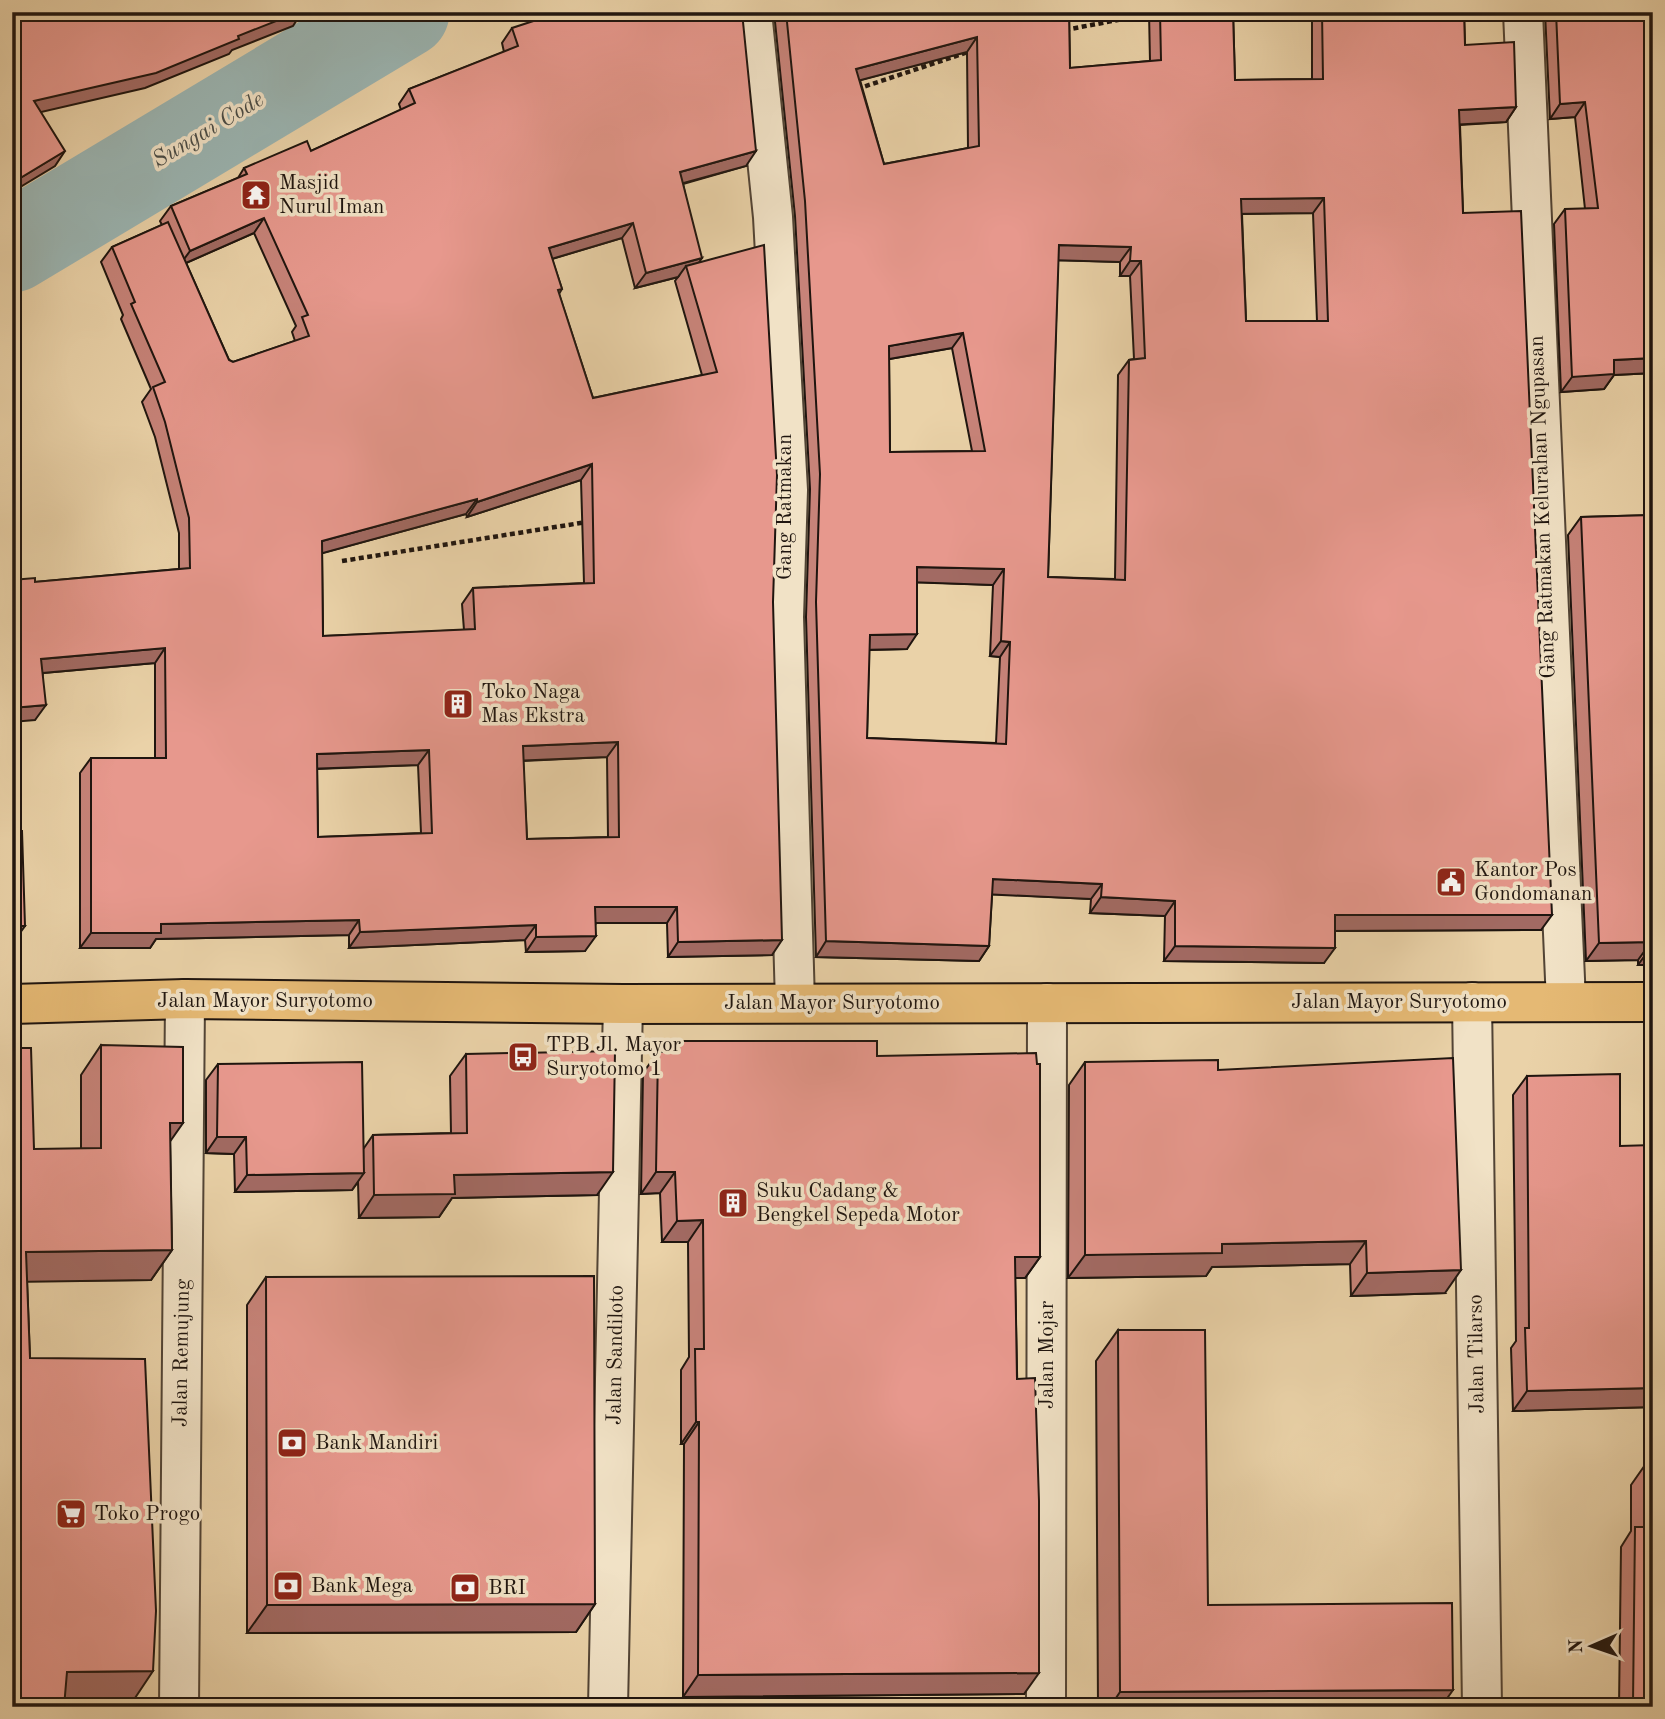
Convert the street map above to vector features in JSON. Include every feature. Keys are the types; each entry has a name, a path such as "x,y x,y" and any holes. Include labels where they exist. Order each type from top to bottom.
{"main road":[{"name":"Jalan Mayor Suryotomo","path":"12,1004 186,999 623,1004 1653,1002"}],"street":[{"name":"Gang Ratmakan","path":"752,12 773,217 786,440 788,490 785,617 795,1003"},
{"name":"Gang Ratmakan Kelurahan Ngupasan","path":"1523,12 1566,1002"},
{"name":"Jalan Remujung","path":"179,1707 186,999"},
{"name":"Jalan Tilarso","path":"1472,1002 1482,1707"},
{"name":"Jalan Mojar","path":"1046,1003 1046,1707"},
{"name":"Jalan Sandiloto","path":"608,1707 623,1004"}],"path":[{"path":"1062,30 1160,12"},
{"path":"853,90 970,51"},
{"path":"342,561 599,520"}],"building":[{"path":"12,12 299,12 156,73 34,101 65,151 12,183"},
{"path":"561,12 742,12 756,151 680,172 702,258 646,273 633,223 549,248 562,289 558,290 593,398 717,372 686,266 764,245 777,475 773,602 782,940 678,942 677,907 595,907 596,936 536,937 536,925 360,932 359,920 161,924 161,933 91,933 91,758 166,758 165,648 41,659 46,705 12,708 12,580 35,578 35,582 190,568 189,518 165,422 153,387 165,382 131,304 135,302 112,247 168,222 229,360 233,362 309,336 302,317 308,315 264,218 190,251 171,206 247,174 244,168 307,141 311,151 415,103 409,89 518,46 512,28","holes":["592,464 594,583 473,588 475,629 323,636 322,541 477,499 477,502","618,742 619,837 527,839 523,746","429,750 432,833 318,837 317,754"]},
{"path":"786,12 1069,12 1070,68 1161,60 1160,12 1233,12 1235,80 1323,79 1322,12 1464,12 1465,45 1514,42 1516,107 1459,110 1463,213 1521,211 1552,915 1335,915 1335,948 1175,946 1175,901 1101,897 1102,884 993,879 989,946 826,941 816,602 820,474 805,201","holes":["977,37 979,146 884,164 856,69","1324,198 1328,321 1246,321 1241,199","1059,245 1131,247 1130,261 1141,261 1145,358 1129,360 1125,580 1048,577","963,333 985,451 890,452 889,346","917,567 1004,569 1001,641 1010,642 1006,744 867,738 870,635 917,634"]},
{"path":"1556,12 1653,12 1653,358 1614,360 1614,374 1572,377 1565,209 1598,208 1585,102 1560,104"},
{"path":"1653,515 1651,947 1651,942 1599,943 1581,517"},
{"path":"12,831 22,831 25,926 12,926"},
{"path":"678,1041 877,1041 877,1056 1036,1053 1037,1064 1040,1064 1040,1257 1015,1257 1017,1379 1035,1378 1039,1501 1039,1673 698,1675 699,1422 696,1422 695,1349 704,1349 703,1220 677,1221 675,1172 656,1172 658,1052 678,1052"},
{"path":"101,1045 183,1047 183,1123 170,1123 172,1250 26,1252 30,1358 145,1359 156,1611 153,1671 67,1672 64,1707 12,1707 12,1048 31,1048 34,1149 101,1148"},
{"path":"615,1051 613,1172 454,1175 455,1194 374,1195 373,1135 467,1133 466,1054"},
{"path":"1453,1058 1461,1270 1367,1273 1366,1241 1222,1244 1222,1253 1085,1255 1085,1062 1218,1060 1218,1070"},
{"path":"362,1062 364,1173 247,1175 246,1137 217,1137 218,1064"},
{"path":"1620,1074 1620,1146 1653,1145 1653,1388 1527,1391 1527,1076"},
{"path":"594,1276 595,1604 267,1605 266,1277"},
{"path":"1118,1330 1205,1330 1208,1605 1452,1603 1453,1690 1120,1692"},
{"path":"1645,1465 1653,1465 1653,1703 1633,1703 1635,1527 1645,1527"}],"waterway":[{"name":"Sungai Code","path":"12,247 404,12"}],"place":[{"name":"Masjid Nurul Iman","path":"256,195"},
{"name":"Toko Naga Mas Ekstra","path":"458,704"},
{"name":"Kantor Pos Gondomanan","path":"1451,882"},
{"name":"TPB Jl. Mayor Suryotomo 1","path":"523,1057"},
{"name":"Suku Cadang & Bengkel Sepeda Motor","path":"733,1203"},
{"name":"Bank Mandiri","path":"292,1443"},
{"name":"Toko Progo","path":"71,1514"},
{"name":"Bank Mega","path":"288,1586"},
{"name":"BRI","path":"465,1588"}]}
